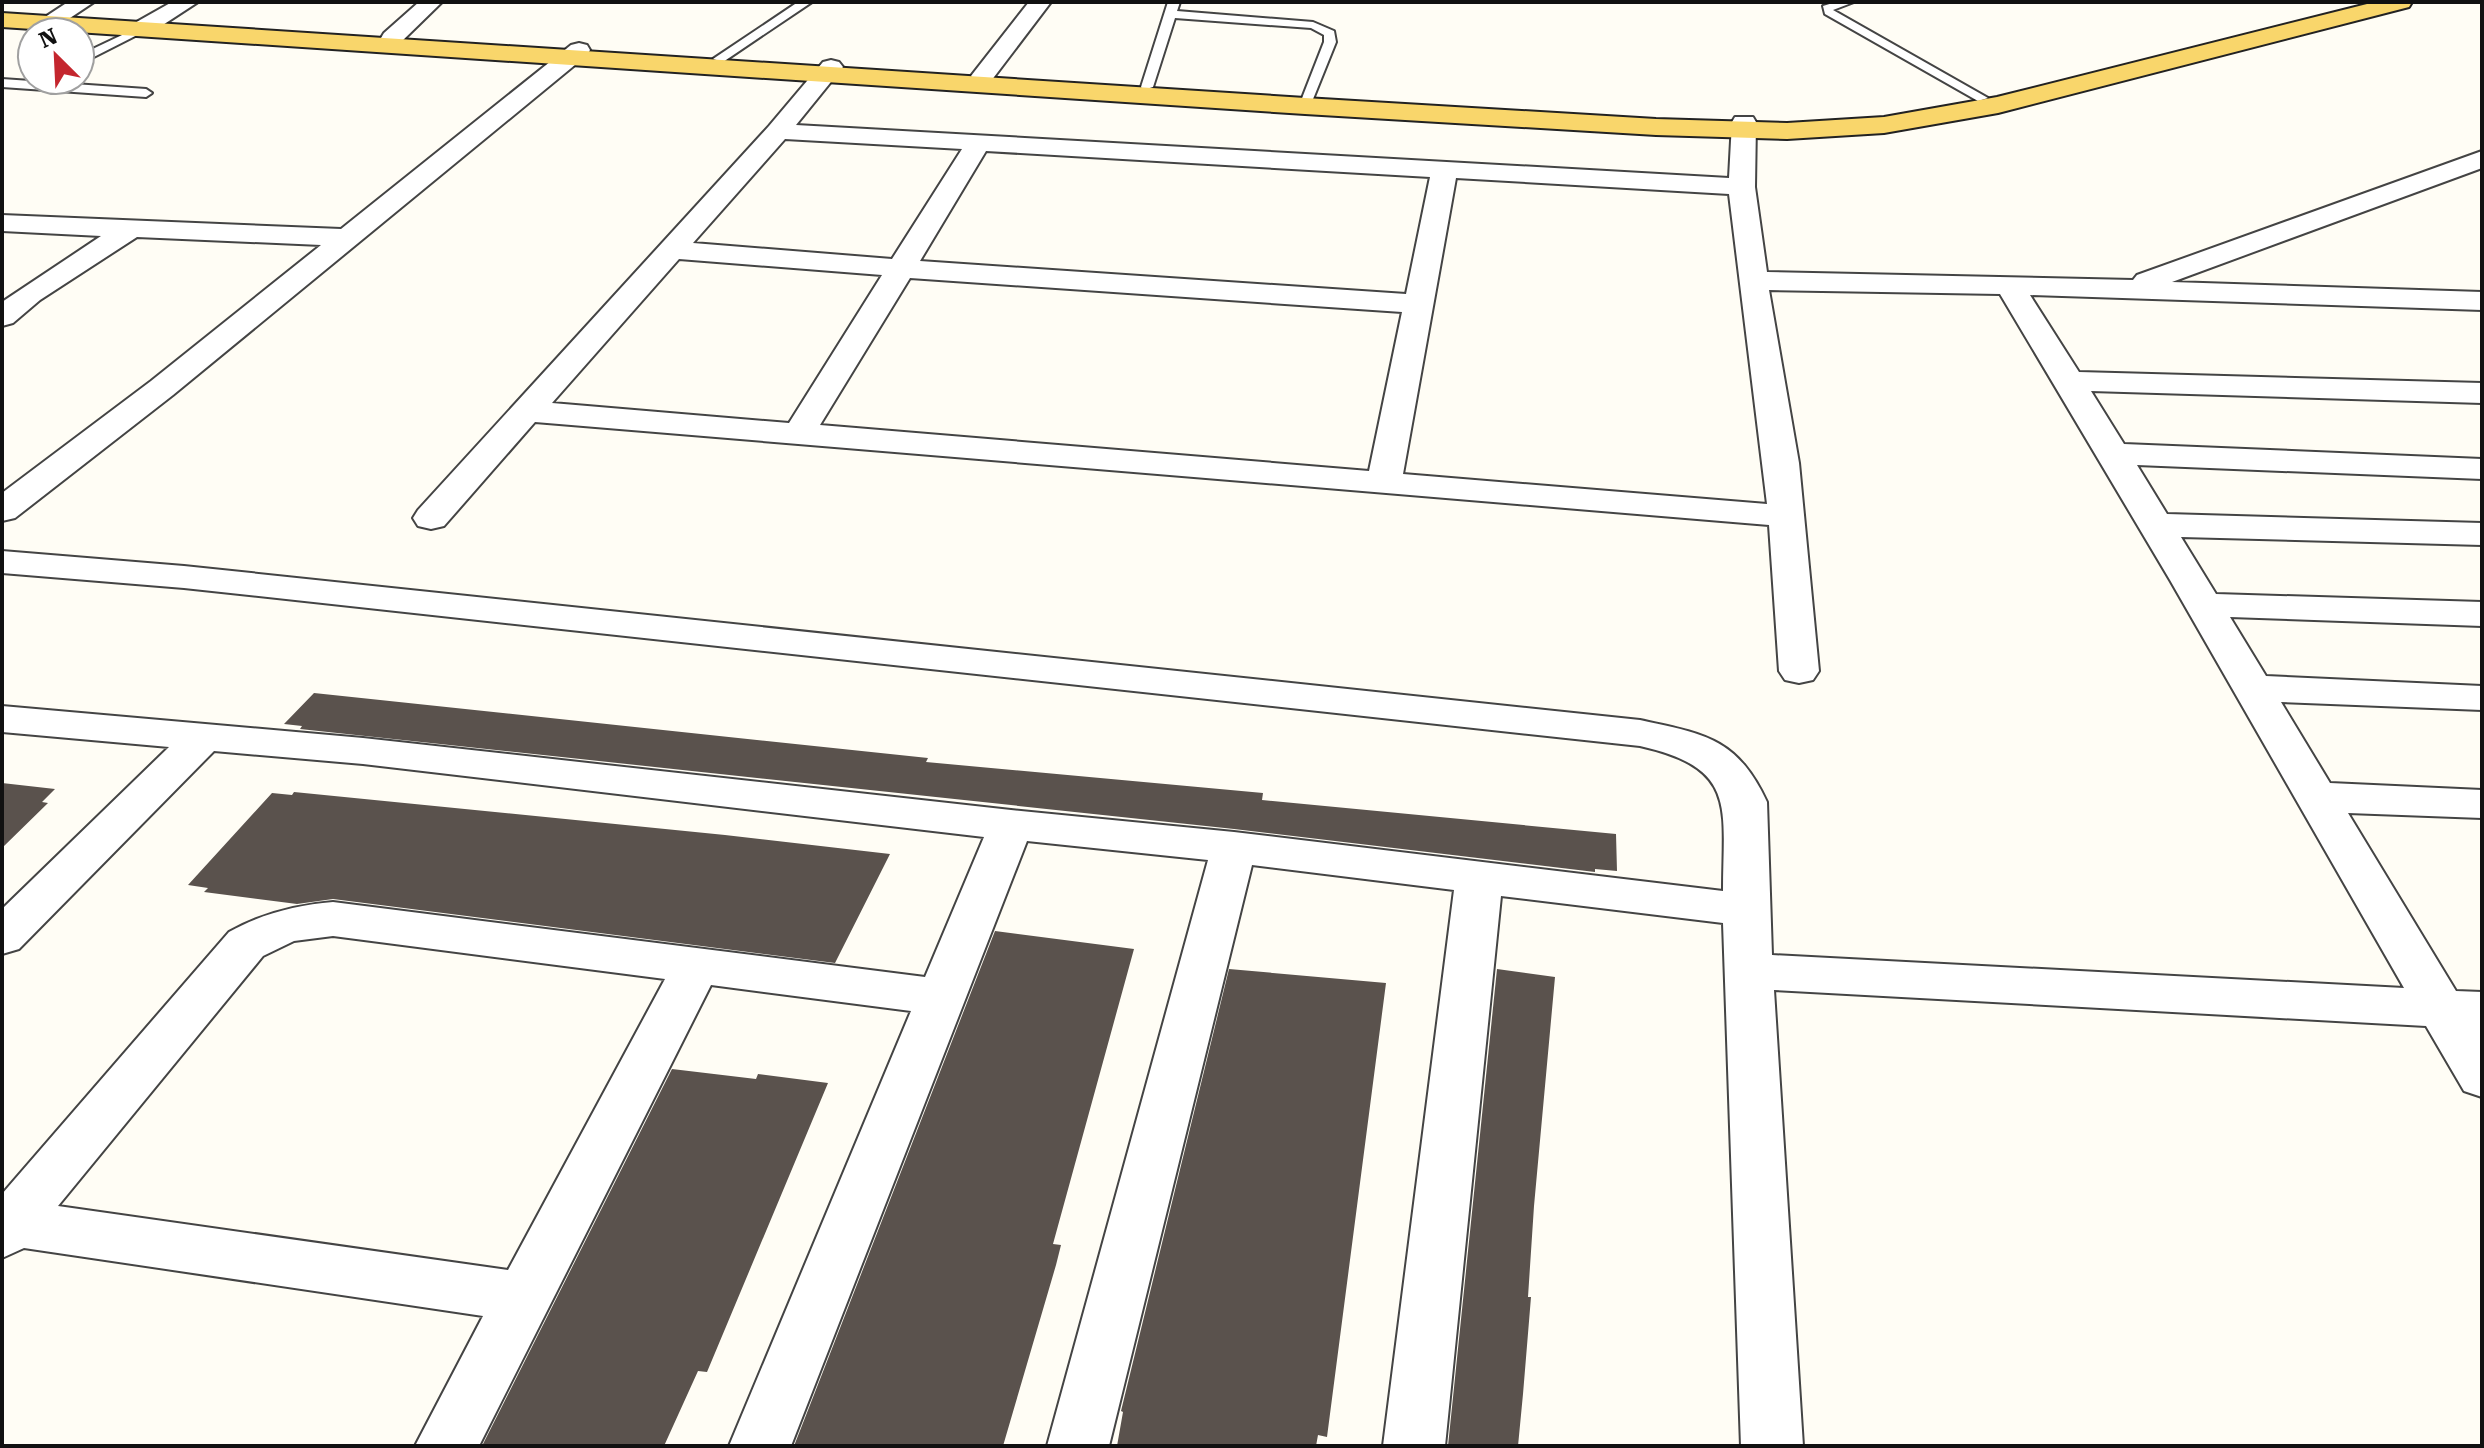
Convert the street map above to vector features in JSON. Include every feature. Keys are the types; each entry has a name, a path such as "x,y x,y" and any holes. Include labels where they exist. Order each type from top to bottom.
{"main road":[{"path":"1744,126 1829,121 1982,98 2362,2"},
{"path":"96,23 1307,102 1839,130 1998,105 2401,2"},
{"path":"2,13 24,16"},
{"path":"147,26 392,38 575,54 719,59 828,70 983,76 1307,102"}],"street":[{"path":"60,16 83,2"},
{"path":"147,26 187,2"},
{"path":"392,38 431,2"},
{"path":"983,76 1040,2"},
{"path":"2,510 162,388 575,54"},
{"path":"431,518 778,131 828,70"},
{"path":"1744,126 1742,187 1753,281 1782,463 1799,671"},
{"path":"778,131 1742,187"},
{"path":"799,433 979,142"},
{"path":"2127,289 2482,159"},
{"path":"1384,482 1445,169"},
{"path":"2,223 348,238"},
{"path":"2,317 16,294 132,228"},
{"path":"672,250 1419,304"},
{"path":"1753,281 2009,285 2482,301"},
{"path":"2009,285 2114,454 2314,797 2462,1010 2482,1077"},
{"path":"2069,381 2482,393"},
{"path":"526,411 1786,516"},
{"path":"2114,454 2482,469"},
{"path":"2,473 46,476"},
{"path":"2156,525 2482,534"},
{"path":"2,562 184,577 1640,733 1683,743 1714,757 1736,778 1745,802 1748,971 1772,1446"},
{"path":"2202,605 2482,614"},
{"path":"2251,688 2482,698"},
{"path":"2,719 363,751 1011,825 1234,847 1747,910"},
{"path":"2,937 205,736"},
{"path":"2314,797 2482,804"},
{"path":"760,1446 1011,825"},
{"path":"1078,1446 1234,847"},
{"path":"1414,1446 1479,879"},
{"path":"7,1228 246,944 267,931 294,922 333,919 940,997"},
{"path":"446,1446 697,965"},
{"path":"1748,971 2462,1010"},
{"path":"7,1228 524,1297"}],"lane":[{"path":"719,59 806,2"},
{"path":"1848,2 1827,8 1829,12 1982,98"},
{"path":"1147,87 1172,8 1326,29 1330,33 1330,42 1307,102"},
{"path":"96,52 147,26"},
{"path":"96,88 146,93"},
{"path":"12,96 16,94"}],"building":[{"path":"314,693 928,758 926,762 1263,793 1262,800 1616,834 1617,871 1595,869 1595,872 1234,829 300,729 302,726 284,724"},
{"path":"2,783 55,789 42,802 48,803 2,848"},
{"path":"294,792 890,854 835,963 333,899 297,904 204,892 208,888 188,885 272,793 292,795"},
{"path":"995,931 1134,949 1053,1244 1061,1245 1056,1265 1003,1446 794,1446"},
{"path":"1229,969 1386,983 1327,1437 1318,1435 1316,1446 1117,1446 1121,1411"},
{"path":"1497,969 1555,977 1534,1206 1528,1297 1531,1297 1518,1446 1448,1446"},
{"path":"672,1069 756,1079 758,1074 828,1083 707,1372 698,1371 664,1446 482,1446"}]}
